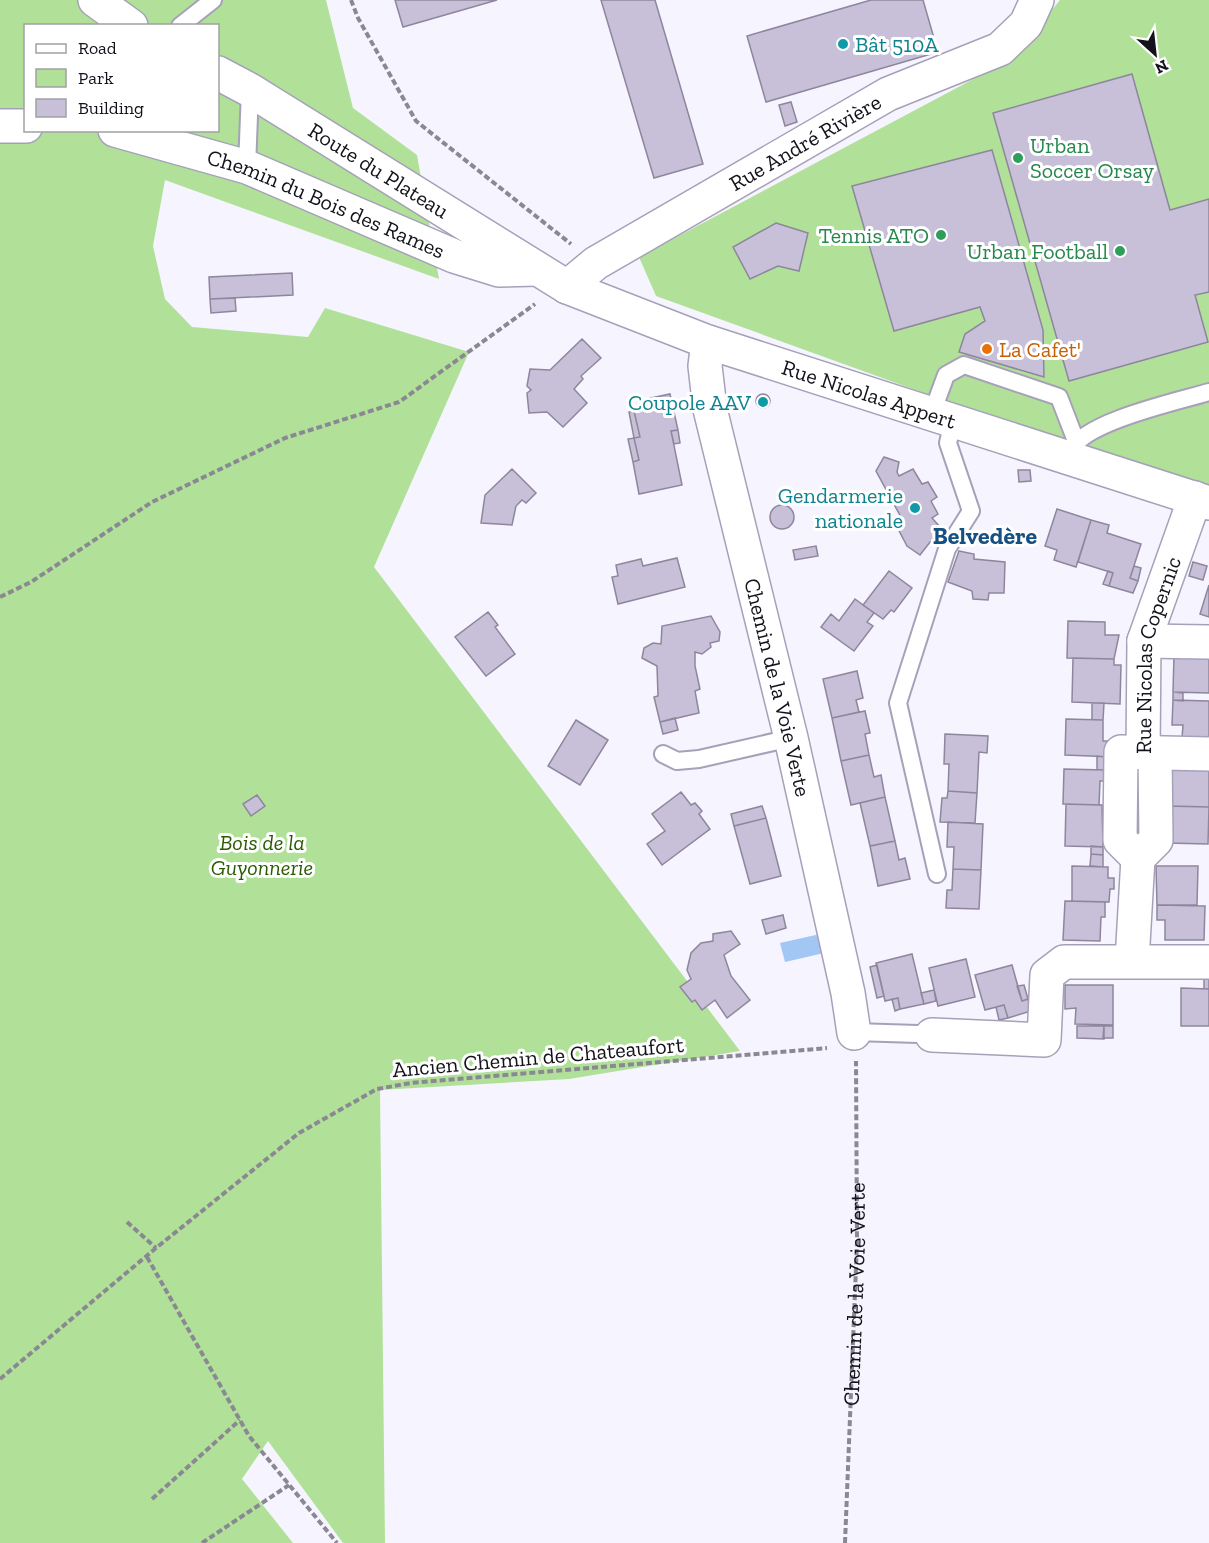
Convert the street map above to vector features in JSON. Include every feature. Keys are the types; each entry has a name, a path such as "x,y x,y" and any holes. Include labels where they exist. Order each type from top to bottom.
{"street":[{"path":"95,0 128,24"},
{"name":"Rue André Rivière","path":"567,287 596,263 888,94 1000,49 1026,24 1037,0"},
{"name":"Route du Plateau","path":"219,74 250,90 537,269"},
{"path":"0,126 24,126"},
{"name":"Chemin du Bois des Rames","path":"122,132 247,167 454,256 499,270 537,269"},
{"name":"Rue Nicolas Appert","path":"537,269 567,287 708,342 943,416 1073,449 1202,501"},
{"name":"Chemin de la Voie Verte","path":"708,342 705,366 710,409 791,738 848,993 849,1042"},
{"name":"Rue Nicolas Copernic","path":"1132,961 1138,858 1156,840 1144,641 1202,501"},
{"path":"1144,641 1209,642"},
{"path":"1149,753 1209,754"},
{"path":"925,1035 1044,1040 1047,975 1064,962 1209,962"}],"lane":[{"path":"183,24 213,0"},
{"path":"247,167 250,90"},
{"path":"937,874 898,703 947,549 971,511 948,444 943,416 946,375 964,365 1059,397 1073,449 1100,425 1209,392"},
{"path":"663,754 677,761 699,759 791,738"},
{"path":"849,1042 925,1035"}],"path":[{"path":"351,0 358,18 416,121 596,263"},
{"path":"0,597 32,582 152,502 285,438 399,402 539,301 567,287"},
{"name":"Ancien Chemin de Chateaufort","path":"0,1379 156,1248 299,1134 377,1089 411,1083 849,1042"},
{"name":"Chemin de la Voie Verte","path":"845,1543 857,1242 849,1042"},
{"path":"127,1222 156,1248"},
{"path":"147,1257 249,1436 337,1543"},
{"path":"152,1499 240,1420"},
{"path":"202,1543 289,1485"}],"green space":[{"name":"Bois de la Guyonnerie","path":"0,0 326,0 353,108 417,155 439,279 165,180 153,246 165,299 192,327 308,337 325,308 469,352 374,567 740,1051 569,1079 380,1090 385,1543 343,1543 268,1441 242,1479 293,1543 0,1543"},
{"name":"Urban Soccer Orsay","path":"1060,0 1209,0 1209,489 921,392 656,296 639,257 1013,58"}],"water":[{"path":"820,934 824,953 785,962 780,943"}],"building":[{"path":"395,0 497,0 403,27"},
{"path":"601,0 655,0 703,164 654,178"},
{"name":"Bât 510A","path":"871,0 923,0 938,52 766,102 747,36"},
{"name":"Urban Football","path":"1132,74 1170,210 1209,199 1209,292 1195,295 1208,342 1069,381 993,113"},
{"path":"791,102 797,122 785,126 779,105"},
{"name":"Tennis ATO","path":"992,150 1043,330 1044,377 959,352 965,334 985,321 980,307 894,331 852,186"},
{"path":"776,223 808,233 799,271 778,266 750,279 733,247"},
{"path":"292,273 293,295 210,299 209,277"},
{"path":"235,298 236,311 211,313 210,299"},
{"path":"582,339 601,358 581,376 583,379 574,389 587,403 563,427 547,412 529,413 527,393 531,390 527,386 530,369 550,370"},
{"path":"670,394 678,430 671,431 682,485 639,494 633,462 639,460 634,438 640,437 634,411 643,410 641,400"},
{"name":"Coupole AAV","path":"760,394 766,394 770,401 766,408 760,408 756,404 756,398"},
{"path":"634,411 640,437 634,438 629,412"},
{"path":"678,430 680,443 674,444 671,431"},
{"path":"634,438 639,460 633,462 628,439"},
{"name":"Gendarmerie nationale","path":"884,457 899,462 897,472 899,476 913,469 922,484 928,482 937,497 931,501 938,514 932,518 941,528 920,555 907,546 895,523 902,519 876,471"},
{"path":"512,469 536,493 526,503 522,500 516,506 512,525 481,523 485,495"},
{"path":"1018,470 1030,470 1031,481 1019,482"},
{"path":"782,505 790,509 794,517 790,525 782,529 774,525 770,517 774,509"},
{"path":"1057,509 1091,520 1076,567 1054,560 1057,550 1045,546"},
{"path":"1091,520 1109,525 1107,533 1141,544 1130,578 1138,581 1133,593 1109,586 1113,573 1078,562"},
{"path":"816,546 818,556 795,560 793,550"},
{"path":"959,551 974,554 974,559 1005,562 1004,593 989,593 988,600 973,599 972,591 948,582"},
{"path":"677,558 685,587 618,604 612,577 618,576 616,565 641,559 643,566"},
{"path":"1193,562 1207,566 1203,580 1189,576"},
{"path":"1134,566 1141,568 1138,581 1130,578"},
{"path":"889,571 912,588 894,612 891,610 883,619 863,605"},
{"path":"1108,571 1113,573 1109,586 1103,584"},
{"path":"1209,585 1209,617 1200,614"},
{"path":"855,599 874,613 867,622 873,626 854,651 821,627 831,614 839,621"},
{"path":"488,612 498,625 495,627 515,654 486,676 455,637"},
{"path":"711,616 720,632 719,641 710,643 711,647 702,654 695,652 695,666 700,689 695,691 699,713 660,722 654,697 658,696 657,666 642,658 644,648 653,643 661,644 662,626"},
{"path":"1068,621 1105,622 1105,635 1119,635 1114,659 1067,658"},
{"path":"1174,655 1209,656 1209,693 1173,692"},
{"path":"1073,658 1114,659 1114,665 1121,665 1120,704 1072,702"},
{"path":"857,671 863,698 856,700 859,712 832,718 823,679"},
{"path":"1173,692 1183,693 1183,701 1173,700"},
{"path":"1173,700 1209,701 1209,739 1182,738 1183,725 1172,725"},
{"path":"1092,703 1104,703 1103,720 1092,720"},
{"path":"865,711 870,733 865,734 869,755 841,761 832,718"},
{"path":"675,718 678,730 663,734 660,722"},
{"path":"1066,719 1103,720 1103,741 1115,741 1115,757 1065,755"},
{"path":"576,720 608,740 580,785 548,766"},
{"path":"945,734 988,736 987,753 979,752 977,793 948,791 949,764 944,764"},
{"path":"869,755 874,777 881,775 885,797 851,805 841,761"},
{"path":"1097,756 1105,757 1105,770 1097,770"},
{"path":"1064,769 1105,770 1105,781 1100,781 1099,805 1063,804"},
{"path":"1167,769 1209,769 1209,807 1170,806"},
{"path":"948,791 977,793 975,823 940,822 942,798 947,798"},
{"path":"681,792 691,805 695,803 702,811 699,814 710,829 662,865 647,844 665,831 652,814"},
{"path":"257,795 265,806 251,816 243,804"},
{"path":"885,797 895,841 870,846 860,803"},
{"path":"1066,804 1102,805 1103,847 1065,846"},
{"path":"762,806 766,818 734,826 731,814"},
{"path":"1166,806 1209,807 1208,844 1166,843"},
{"path":"766,818 781,876 750,884 734,826"},
{"path":"948,822 983,824 981,870 953,869 954,847 947,847"},
{"path":"895,841 899,860 905,858 910,879 878,886 870,846"},
{"path":"1091,846 1103,847 1103,855 1091,854"},
{"path":"1091,854 1103,855 1103,867 1090,866"},
{"path":"1072,866 1108,867 1108,878 1114,878 1114,889 1110,889 1109,902 1072,901"},
{"path":"1156,866 1198,866 1197,905 1157,905"},
{"path":"953,869 981,870 979,909 946,908 947,890 952,890"},
{"path":"1065,901 1105,902 1105,917 1101,917 1100,941 1063,940"},
{"path":"1157,905 1205,906 1204,940 1165,940 1165,920 1157,920"},
{"path":"783,915 786,928 766,934 762,920"},
{"path":"731,931 740,944 724,955 731,976 750,1000 727,1018 715,1000 702,1010 695,1000 692,1002 680,987 691,979 687,970 691,953 701,943 713,941 713,934"},
{"path":"912,954 924,1004 900,1009 898,998 885,1001 876,963"},
{"path":"966,959 975,997 938,1006 929,968"},
{"path":"877,965 884,996 877,998 870,967"},
{"path":"1012,965 1022,1001 1028,999 1031,1011 1008,1018 1004,1005 985,1010 975,975"},
{"path":"1204,976 1209,976 1209,989 1204,989"},
{"path":"1024,985 1028,999 1022,1001 1017,986"},
{"path":"1065,985 1113,985 1113,1025 1075,1024 1076,1008 1065,1009"},
{"path":"1181,988 1209,989 1209,1026 1181,1026"},
{"path":"934,990 936,1001 924,1004 921,993"},
{"path":"898,998 900,1009 895,1011 892,999"},
{"path":"1004,1005 1008,1018 999,1020 996,1007"},
{"path":"1077,1026 1104,1026 1104,1039 1077,1038"},
{"path":"1104,1026 1113,1026 1113,1038 1103,1038"}],"place":[{"name":"Bât 510A","path":"843,44"},
{"name":"Urban Soccer Orsay","path":"1018,158"},
{"name":"Tennis ATO","path":"941,235"},
{"name":"Urban Football","path":"1120,251"},
{"name":"La Cafet'","path":"987,349"},
{"name":"Coupole AAV","path":"763,402"},
{"name":"Gendarmerie nationale","path":"915,508"}],"district":[{"name":"Belvedère","path":"985,535"}]}
